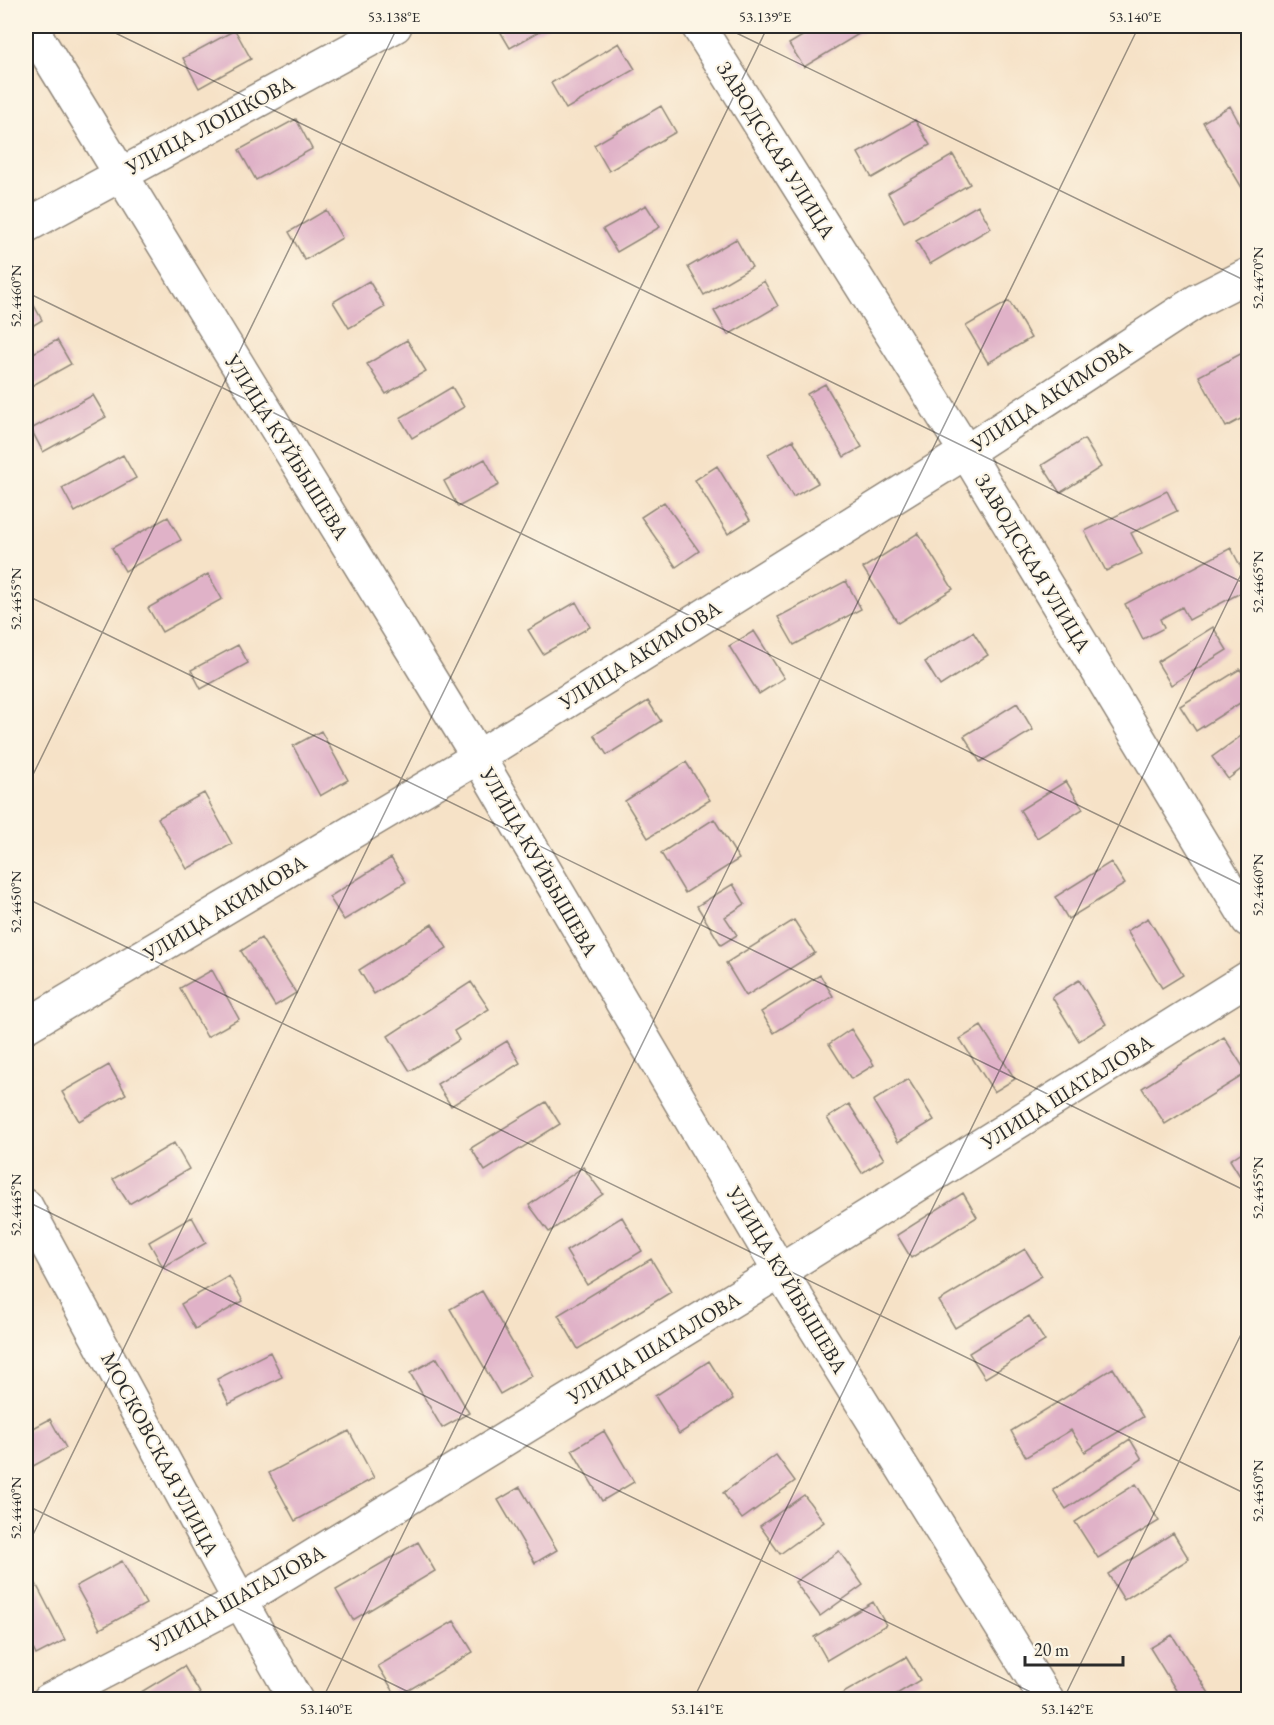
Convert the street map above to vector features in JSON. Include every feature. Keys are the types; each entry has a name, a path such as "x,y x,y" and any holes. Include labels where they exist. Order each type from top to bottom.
{"street":[{"name":"УЛИЦА КУЙБЫШЕВА","path":"30,26 478,757 780,1271 1047,1700"},
{"name":"УЛИЦА ЛОШКОВА","path":"26,226 395,26"},
{"name":"ЗАВОДСКАЯ УЛИЦА","path":"698,26 966,452 1248,920"},
{"name":"УЛИЦА АКИМОВА","path":"26,1026 478,757 966,452 1197,301 1248,275"},
{"name":"УЛИЦА ШАТАЛОВА","path":"49,1700 240,1601 780,1271 1248,978"},
{"name":"МОСКОВСКАЯ УЛИЦА","path":"26,1206 296,1700"}],"building":[{"path":"497,26 549,26 510,48"},
{"path":"819,26 872,26 804,67 789,44"},
{"path":"235,30 251,59 199,88 183,58"},
{"path":"619,43 635,69 566,109 551,83"},
{"path":"661,106 676,132 609,171 594,145"},
{"path":"1230,106 1242,128 1248,124 1248,198 1203,122"},
{"path":"296,119 312,149 256,180 239,150"},
{"path":"915,120 930,145 872,178 858,153"},
{"path":"953,155 970,184 904,222 888,193"},
{"path":"646,205 660,227 617,252 603,229"},
{"path":"978,205 991,228 930,264 916,241"},
{"path":"326,210 342,238 305,260 289,232"},
{"path":"736,239 752,267 704,295 688,267"},
{"path":"369,281 385,307 349,328 333,302"},
{"path":"764,281 778,306 728,335 714,311"},
{"path":"26,291 42,320 26,330"},
{"path":"1009,301 1031,338 988,363 966,326"},
{"path":"57,340 71,364 26,389 26,357"},
{"path":"407,340 426,371 386,394 367,364"},
{"path":"1248,350 1248,415 1226,427 1199,376"},
{"path":"825,384 862,447 844,457 807,394"},
{"path":"452,387 464,407 412,438 400,418"},
{"path":"93,395 106,417 43,452 31,429"},
{"path":"1084,439 1101,467 1060,493 1042,465"},
{"path":"793,440 818,483 793,497 768,454"},
{"path":"123,455 136,478 75,512 62,488"},
{"path":"485,459 499,485 458,507 444,481"},
{"path":"717,466 750,520 728,534 695,480"},
{"path":"1167,491 1177,511 1131,533 1142,554 1106,571 1085,531"},
{"path":"664,502 699,551 676,567 641,517"},
{"path":"168,517 181,540 125,571 112,548"},
{"path":"918,533 953,589 898,623 863,568"},
{"path":"1231,548 1248,581 1248,589 1189,620 1182,607 1160,619 1164,628 1143,639 1125,604"},
{"path":"208,574 222,599 162,632 148,608"},
{"path":"846,581 861,609 794,645 778,617"},
{"path":"576,602 590,627 543,654 528,630"},
{"path":"1213,627 1227,650 1171,685 1157,662"},
{"path":"754,631 784,678 759,694 729,646"},
{"path":"973,632 988,655 940,686 925,662"},
{"path":"238,645 248,663 201,689 191,670"},
{"path":"1240,669 1248,682 1248,698 1196,731 1180,706"},
{"path":"648,701 661,721 607,755 594,735"},
{"path":"1017,703 1033,730 980,762 964,736"},
{"path":"321,731 348,780 320,796 293,746"},
{"path":"1248,731 1248,764 1228,779 1212,757"},
{"path":"686,762 710,800 648,838 625,801"},
{"path":"1066,781 1083,809 1037,838 1020,810"},
{"path":"204,793 232,844 187,869 158,818"},
{"path":"714,819 739,859 685,893 661,853"},
{"path":"391,858 406,882 344,920 329,897"},
{"path":"1111,862 1125,884 1068,919 1055,897"},
{"path":"733,884 745,904 725,917 737,935 721,945 697,906"},
{"path":"1148,918 1183,975 1162,988 1127,931"},
{"path":"794,920 815,953 746,996 726,963"},
{"path":"432,924 447,948 374,994 359,970"},
{"path":"261,938 296,993 275,1006 241,951"},
{"path":"212,970 239,1019 207,1037 180,988"},
{"path":"820,975 833,996 774,1033 761,1012"},
{"path":"1079,980 1106,1024 1079,1041 1052,997"},
{"path":"471,982 489,1009 454,1031 459,1040 410,1071 388,1036"},
{"path":"981,1026 1015,1079 994,1092 960,1039"},
{"path":"851,1029 874,1065 851,1079 829,1044"},
{"path":"1224,1037 1247,1073 1165,1124 1142,1088"},
{"path":"507,1041 520,1063 451,1106 437,1084"},
{"path":"109,1065 126,1094 79,1121 62,1092"},
{"path":"908,1079 934,1120 898,1142 873,1101"},
{"path":"546,1102 560,1124 485,1171 471,1148"},
{"path":"849,1104 884,1159 862,1173 827,1118"},
{"path":"174,1143 189,1169 129,1204 113,1179"},
{"path":"1248,1148 1248,1189 1230,1160"},
{"path":"583,1167 603,1194 549,1232 529,1205"},
{"path":"963,1193 977,1217 911,1258 897,1235"},
{"path":"192,1217 206,1243 163,1267 149,1242"},
{"path":"622,1217 642,1251 587,1285 566,1251"},
{"path":"1025,1249 1042,1276 955,1328 939,1301"},
{"path":"651,1259 671,1292 578,1349 558,1315"},
{"path":"229,1276 243,1301 195,1329 181,1304"},
{"path":"482,1291 532,1376 500,1394 450,1309"},
{"path":"1029,1316 1045,1341 985,1378 969,1353"},
{"path":"270,1352 282,1377 229,1404 217,1379"},
{"path":"437,1358 469,1413 442,1428 410,1373"},
{"path":"709,1361 733,1399 679,1434 655,1396"},
{"path":"1113,1368 1143,1417 1085,1452 1071,1430 1026,1457 1011,1431"},
{"path":"50,1419 66,1448 26,1470 26,1432"},
{"path":"349,1431 374,1478 295,1521 269,1473"},
{"path":"604,1431 634,1482 602,1501 572,1450"},
{"path":"1130,1439 1142,1459 1066,1509 1053,1490"},
{"path":"776,1455 795,1481 742,1519 723,1493"},
{"path":"1136,1484 1159,1521 1098,1558 1075,1522"},
{"path":"520,1487 557,1550 535,1563 498,1500"},
{"path":"804,1495 824,1522 780,1554 760,1526"},
{"path":"1173,1533 1189,1559 1124,1600 1108,1574"},
{"path":"418,1542 435,1571 353,1620 336,1590"},
{"path":"839,1551 863,1585 820,1616 795,1582"},
{"path":"122,1561 146,1604 100,1629 76,1586"},
{"path":"34,1580 65,1640 36,1655 26,1634 26,1584"},
{"path":"873,1602 886,1625 827,1660 814,1637"},
{"path":"454,1621 473,1652 397,1697 378,1666"},
{"path":"1172,1635 1212,1698 1209,1700 1182,1700 1150,1648"},
{"path":"906,1657 920,1680 887,1700 843,1700 840,1695"},
{"path":"184,1666 204,1700 128,1700"}]}
